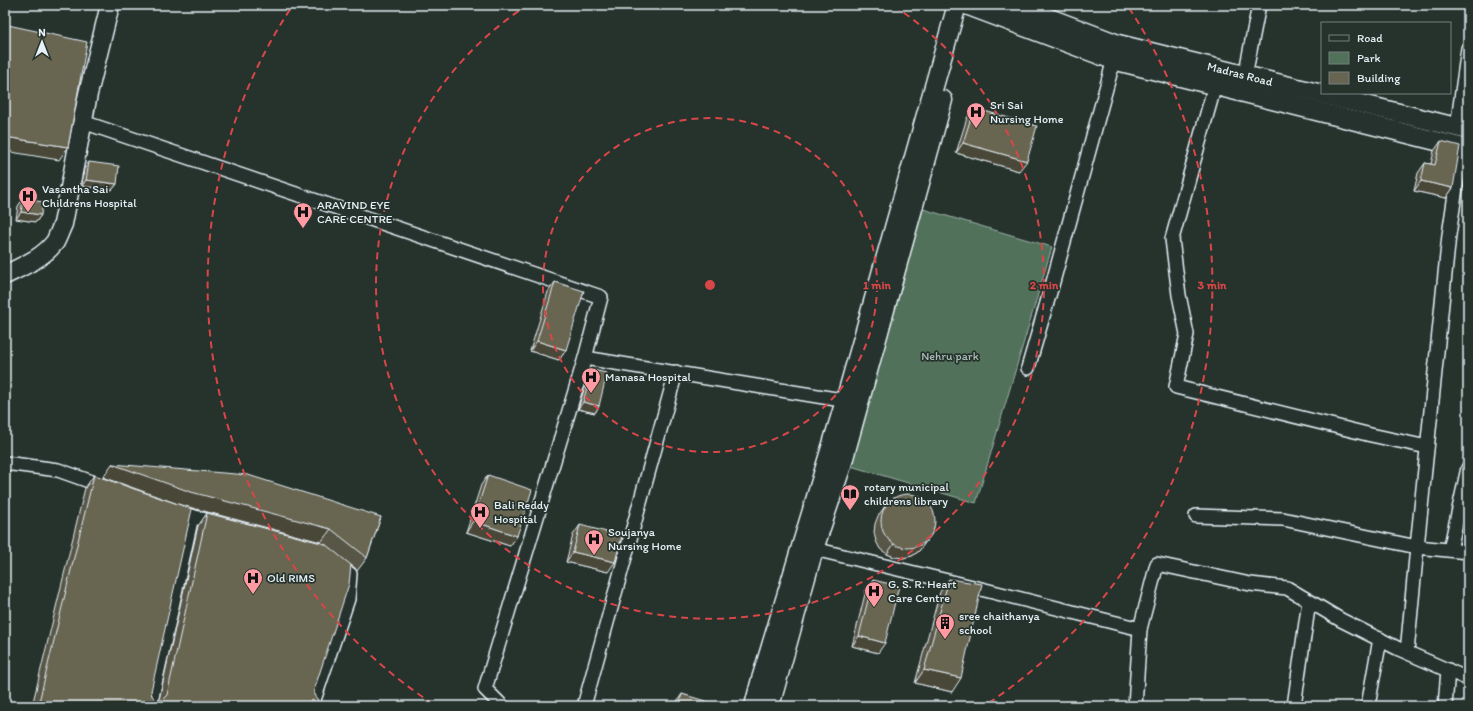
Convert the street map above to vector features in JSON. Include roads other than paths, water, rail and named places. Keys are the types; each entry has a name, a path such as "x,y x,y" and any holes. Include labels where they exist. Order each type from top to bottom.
{"main road":[{"path":"5,274 32,262 46,252 56,241 63,224 88,94 110,5"},
{"path":"754,706 808,548 842,465 852,402 965,5 1116,52 1215,85 1465,148"},
{"name":"Madras Road","path":"1015,5 1116,52 1245,76 1463,129"},
{"path":"770,706 808,548"}],"street":[{"path":"1245,76 1259,5"},
{"path":"1463,129 1468,48"},
{"path":"1028,368 1116,52"},
{"path":"1215,85 1172,239 1179,295 1187,334 1176,386 1371,435 1427,447"},
{"path":"83,122 601,297 585,358 484,688 502,706"},
{"path":"1407,652 1449,235 1465,148"},
{"path":"585,358 852,402"},
{"path":"584,706 676,372"},
{"path":"5,462 58,470 115,490"},
{"path":"1450,550 1468,468"},
{"path":"165,508 230,526"},
{"path":"150,706 192,516"},
{"path":"1196,516 1283,519 1417,546 1468,552"},
{"path":"808,548 1140,629"},
{"path":"1135,706 1140,629 1157,564 1250,584 1287,588 1341,620 1407,652 1468,679"},
{"path":"312,706 348,599 350,574 338,565"},
{"path":"1294,706 1310,601"},
{"path":"1368,706 1380,639"},
{"path":"1445,706 1448,670"}],"place":[{"name":"Sri Sai Nursing Home","path":"976,129"},
{"name":"Vasantha Sai Childrens Hospital","path":"28,213"},
{"name":"ARAVIND EYE CARE CENTRE","path":"303,229"},
{"name":"Manasa Hospital","path":"591,394"},
{"name":"rotary municipal childrens library","path":"850,511"},
{"name":"Bali Reddy Hospital","path":"480,529"},
{"name":"Soujanya Nursing Home","path":"594,556"},
{"name":"Old RIMS","path":"253,595"},
{"name":"G. S. R. Heart Care Centre","path":"874,608"},
{"name":"sree chaithanya school","path":"945,640"}],"park label":[{"name":"Nehru park","path":"950,356"}]}
